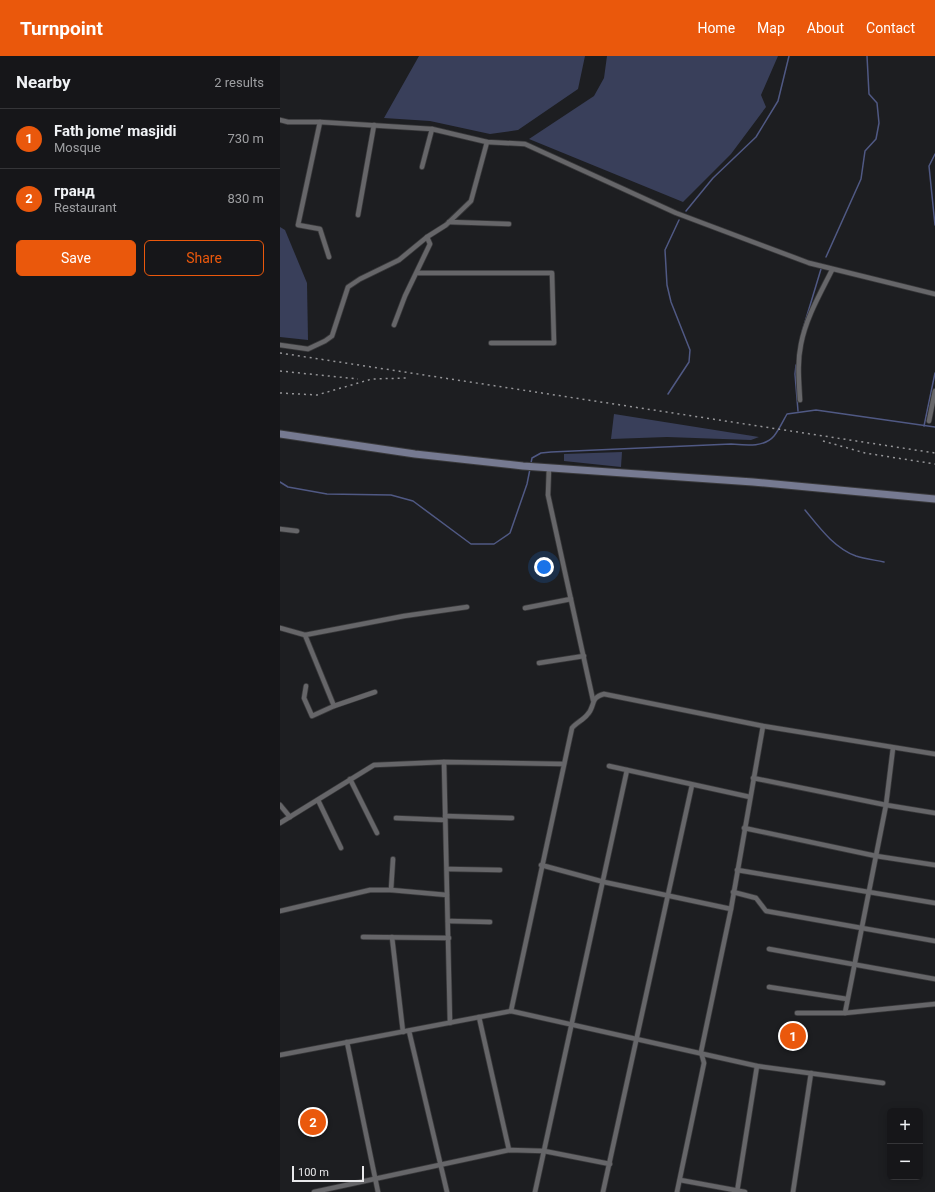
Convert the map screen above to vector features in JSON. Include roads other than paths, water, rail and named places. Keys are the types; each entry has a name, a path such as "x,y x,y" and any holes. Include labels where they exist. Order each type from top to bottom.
{"main road":[{"path":"280,434 415,454 523,466 746,482 935,499"}],"street":[{"path":"280,120 288,122 320,122 432,129 487,142 525,144 676,213 832,270 935,294"},
{"path":"320,122 298,225 320,230 329,257"},
{"path":"358,215 374,125"},
{"path":"422,167 432,129"},
{"path":"280,345 308,349 332,336 348,287 360,279 398,260 426,237 449,222 471,200 487,142"},
{"path":"449,222 509,224"},
{"path":"394,325 405,296 418,273 430,244 426,237"},
{"path":"800,400 798,371 801,344 813,308 832,270"},
{"path":"418,273 552,273 554,343 491,343"},
{"path":"929,421 935,391"},
{"path":"511,1011 541,865 572,728 587,716 591,710 593,700 548,495 549,468"},
{"path":"280,530 296,531"},
{"path":"525,608 571,599"},
{"path":"280,628 305,635 404,616 467,607"},
{"path":"305,635 334,706"},
{"path":"539,663 584,656"},
{"path":"306,686 304,698 312,716 334,706 375,692"},
{"path":"593,700 604,694 763,726 935,754"},
{"path":"677,1192 704,1063 701,1052 731,909 763,726"},
{"path":"845,1013 886,805 893,748"},
{"path":"280,823 374,765 444,762 564,764"},
{"path":"444,762 450,1023"},
{"path":"609,766 750,798"},
{"path":"535,1192 573,1025 627,770"},
{"path":"753,778 886,805 935,813"},
{"path":"350,779 377,833"},
{"path":"603,1192 692,785"},
{"path":"318,800 341,848"},
{"path":"280,805 290,817"},
{"path":"396,818 512,818"},
{"path":"744,828 876,856 935,865"},
{"path":"392,890 393,859"},
{"path":"541,865 604,882 731,909"},
{"path":"447,869 500,870"},
{"path":"738,870 935,903"},
{"path":"280,911 370,890 392,890 447,895"},
{"path":"733,892 756,898 766,911 935,941"},
{"path":"448,921 490,922"},
{"path":"363,937 449,938"},
{"path":"392,937 403,1032"},
{"path":"769,949 935,979"},
{"path":"769,987 847,999"},
{"path":"796,1013 845,1013 935,1004"},
{"path":"280,1055 511,1011 701,1052 757,1066 883,1083"},
{"path":"480,1017 509,1150"},
{"path":"409,1031 447,1192"},
{"path":"347,1042 378,1192"},
{"path":"737,1191 757,1066"},
{"path":"793,1192 811,1073"},
{"path":"315,1192 441,1166 509,1150 544,1151 610,1164"},
{"path":"680,1180 745,1192"}],"waterway":[{"path":"686,211 713,178 756,137 778,101 789,56"},
{"path":"826,257 861,179 865,151 876,139 879,123 877,103 869,94 867,56"},
{"path":"935,154 929,166 935,225"},
{"path":"668,394 689,362 690,350 671,302 667,285 665,250 679,220"},
{"path":"802,332 821,269"},
{"path":"796,365 795,374 798,411"},
{"path":"924,426 935,373"},
{"path":"531,463 532,458 541,453 551,452 731,444 754,445 770,440 787,414 816,410 935,427"},
{"path":"280,482 288,487 327,494 391,495 413,501 471,544 494,544 510,533 527,484 530,469"},
{"path":"805,510 841,548 856,556 884,562"}],"railway":[{"path":"280,353 935,453"},
{"path":"280,371 358,379"},
{"path":"280,393 317,395 372,379 407,378"},
{"path":"823,441 865,453 935,464"}],"place":[{"name":"Fath jome’ masjidi","path":"793,1036"},
{"name":"гранд","path":"313,1122"}]}
